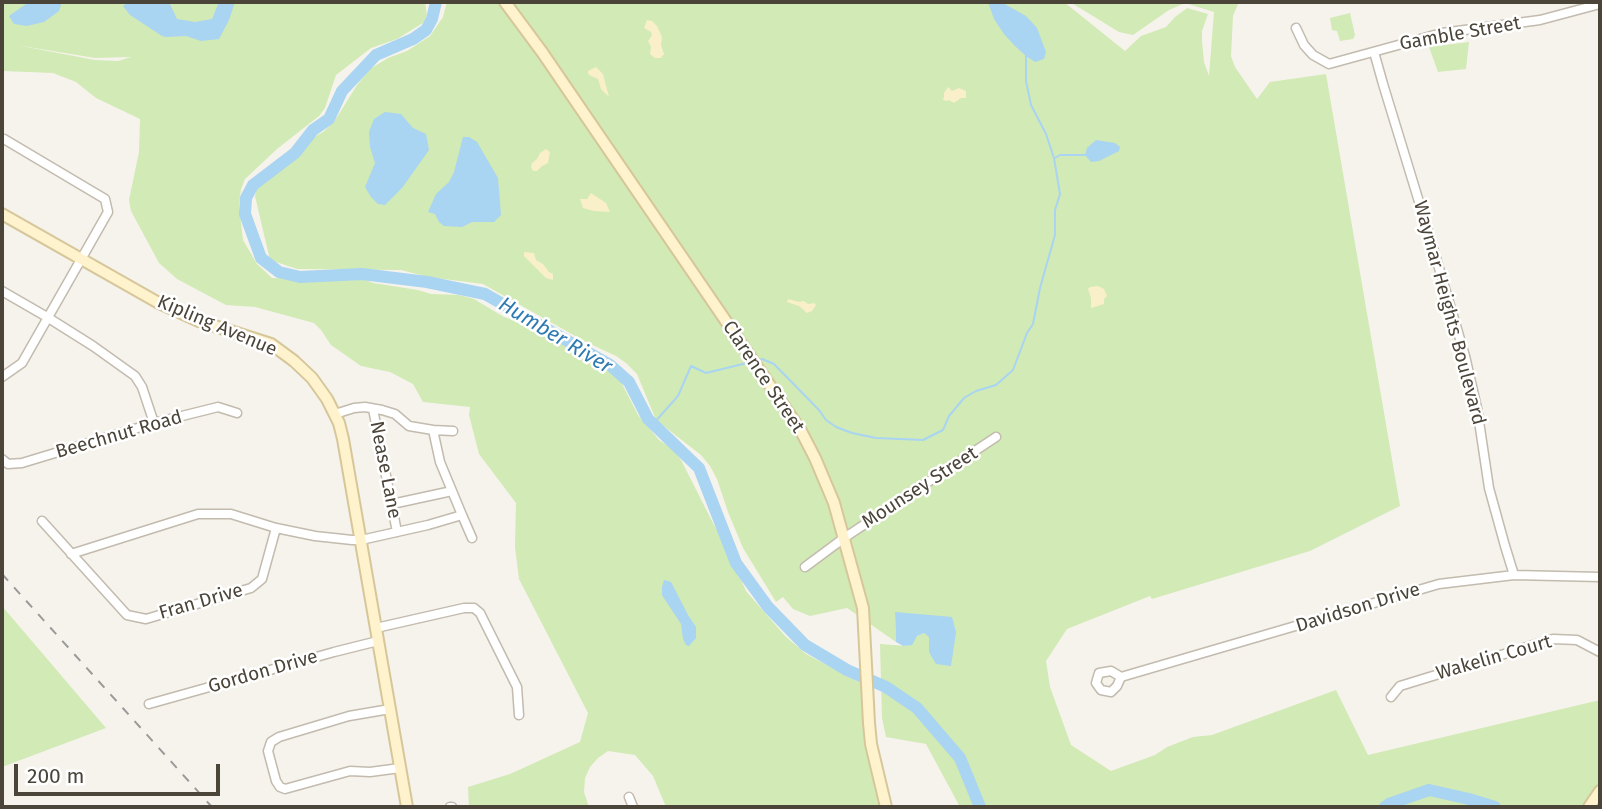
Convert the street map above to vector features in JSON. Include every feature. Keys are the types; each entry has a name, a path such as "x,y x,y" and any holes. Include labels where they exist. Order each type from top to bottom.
{"street":[{"name":"Clarence Street","path":"505,2 801,430 816,458 830,492 863,608 871,744 886,807"},
{"name":"Gamble Street","path":"1296,28 1304,45 1313,55 1329,64 1442,33 1546,19 1600,4"},
{"name":"Waymar Heights Boulevard","path":"1374,52 1468,370 1481,428 1489,488 1514,575"},
{"path":"2,377 22,363 108,212 105,199 4,139"},
{"name":"Kipling Avenue","path":"2,214 157,302 199,321 271,344 312,378 327,399 343,439 407,807"},
{"path":"2,291 93,346 135,376 142,387 154,423"},
{"name":"Beechnut Road","path":"2,459 8,464 22,463 154,423 218,407 237,413"},
{"path":"335,414 354,408 373,409 395,414 409,426 453,431"},
{"name":"Nease Lane","path":"373,409 397,532"},
{"path":"433,430 440,462 472,538"},
{"name":"Mounsey Street","path":"804,567 996,438"},
{"path":"391,504 452,491"},
{"path":"71,554 198,514 230,514 316,537 361,540 462,515"},
{"name":"Fran Drive","path":"42,521 127,615 146,619 251,588 262,579 276,528"},
{"name":"Davidson Drive","path":"1121,677 1439,584 1514,575 1600,577"},
{"path":"376,628 474,608 480,613 517,687 519,715"},
{"name":"Wakelin Court","path":"1391,697 1400,685 1553,639 1577,640 1600,652"},
{"name":"Gordon Drive","path":"149,704 378,641"},
{"path":"390,709 353,715 277,737 270,743 268,751 277,783 286,789 349,771 370,772 400,768"},
{"path":"1589,807 1600,791"},
{"path":"629,797 633,807"}],"green space":[{"path":"2,2 425,2 427,16 423,23 397,39 371,48 336,75 325,108 319,116 245,179 239,205 243,240 257,264 272,278 363,279 431,294 459,295 474,299 504,317 553,337 617,374 638,415 681,460 725,543 746,591 785,636 806,654 861,683 869,743 882,807 666,807 653,776 635,755 608,751 590,767 585,778 584,792 589,807 469,807 468,787 510,774 580,742 588,713 519,579 515,547 516,503 479,454 469,415 470,407 423,402 413,384 390,372 361,366 331,345 314,323 255,307 226,305 177,279 159,263 131,211 129,200 139,152 140,119 96,98 76,82 53,73 2,71","holes":["16,45 95,58 131,57 118,61 95,60"]},
{"path":"447,2 1064,2 1125,51 1141,36 1166,27 1187,8 1208,14 1202,31 1202,41 1204,62 1209,76 1214,12 1185,3 1169,10 1133,35 1119,32 1070,2 1239,2 1233,16 1231,56 1235,67 1257,99 1270,82 1326,74 1400,506 1310,551 1152,599 1150,596 1067,629 1046,661 1050,687 1071,745 1111,771 1193,737 1212,735 1336,690 1368,755 1600,700 1600,784 1590,803 1575,807 960,807 926,744 886,737 882,718 880,644 906,646 924,633 951,649 895,612 896,642 847,608 810,616 793,609 783,597 776,602 743,548 710,466 701,455 656,420 637,374 626,363 483,284 428,277 401,270 297,269 270,260 255,196 258,181 334,122 370,69 430,36 443,17"},
{"path":"1350,13 1355,35 1353,39 1340,41 1337,31 1332,30 1330,18"},
{"path":"1469,42 1466,69 1438,72 1429,47"},
{"path":"2,606 106,728 2,767"}],"sand":[{"path":"647,20 657,26 662,37 664,54 661,58 650,54 648,41 652,35 644,28"},
{"path":"596,67 603,74 609,97 601,89 598,79 588,73"},
{"path":"948,87 952,91 959,88 966,91 966,98 954,103 943,100"},
{"path":"546,149 550,152 548,163 533,171 532,163"},
{"path":"591,193 606,203 610,212 583,208 580,199 587,199"},
{"path":"524,252 534,253 536,260 553,274 553,280 546,278 524,256"},
{"path":"1098,286 1104,289 1107,296 1104,304 1091,308 1088,289"},
{"path":"788,299 816,305 807,313 799,306 787,302"}],"water":[{"path":"29,2 62,2 59,11 44,22 27,26 14,24 9,16"},
{"path":"129,2 169,2 177,19 195,22 212,19 219,2 235,2 219,39 201,41 186,36 162,36 130,15 123,6"},
{"path":"988,2 1001,2 1026,16 1037,28 1046,52 1044,59 1035,62 1015,46 994,19"},
{"path":"385,112 401,114 413,128 426,134 429,150 402,188 385,205 378,204 365,187 375,163 369,132 374,119"},
{"path":"463,137 477,142 498,178 501,215 494,222 472,222 462,227 444,226 435,214 428,212 436,194 449,182 454,172"},
{"path":"1096,140 1115,143 1120,147 1119,151 1091,162 1085,155 1087,148"},
{"path":"664,580 671,582 696,627 696,638 689,646 683,639 681,624 662,595"},
{"path":"895,612 952,617 956,632 951,666 936,664 929,652 929,637 924,633 917,636 912,645 903,646 896,642"}],"waterway":[{"name":"Humber River","path":"436,2 426,30 413,39 376,55 342,91 329,119 313,130 295,153 253,185 246,198 245,214 261,258 279,272 300,277 362,274 427,282 485,294 610,365 629,382 648,419 699,468 736,563 768,607 805,645 847,670 886,687 917,708 960,758 980,807"},
{"path":"759,360 774,364 826,420 836,427 876,438 923,440 943,430 949,416 964,398 996,385 1013,370 1033,324 1055,235 1055,210 1060,194 1054,158 1046,134 1031,105 1026,81 1026,56"},
{"path":"1055,158 1060,155 1085,155"},
{"path":"653,424 678,396 691,366 706,373 747,363"},
{"path":"1385,807 1429,790 1495,807"}],"railway":[{"path":"2,574 212,807"}]}
